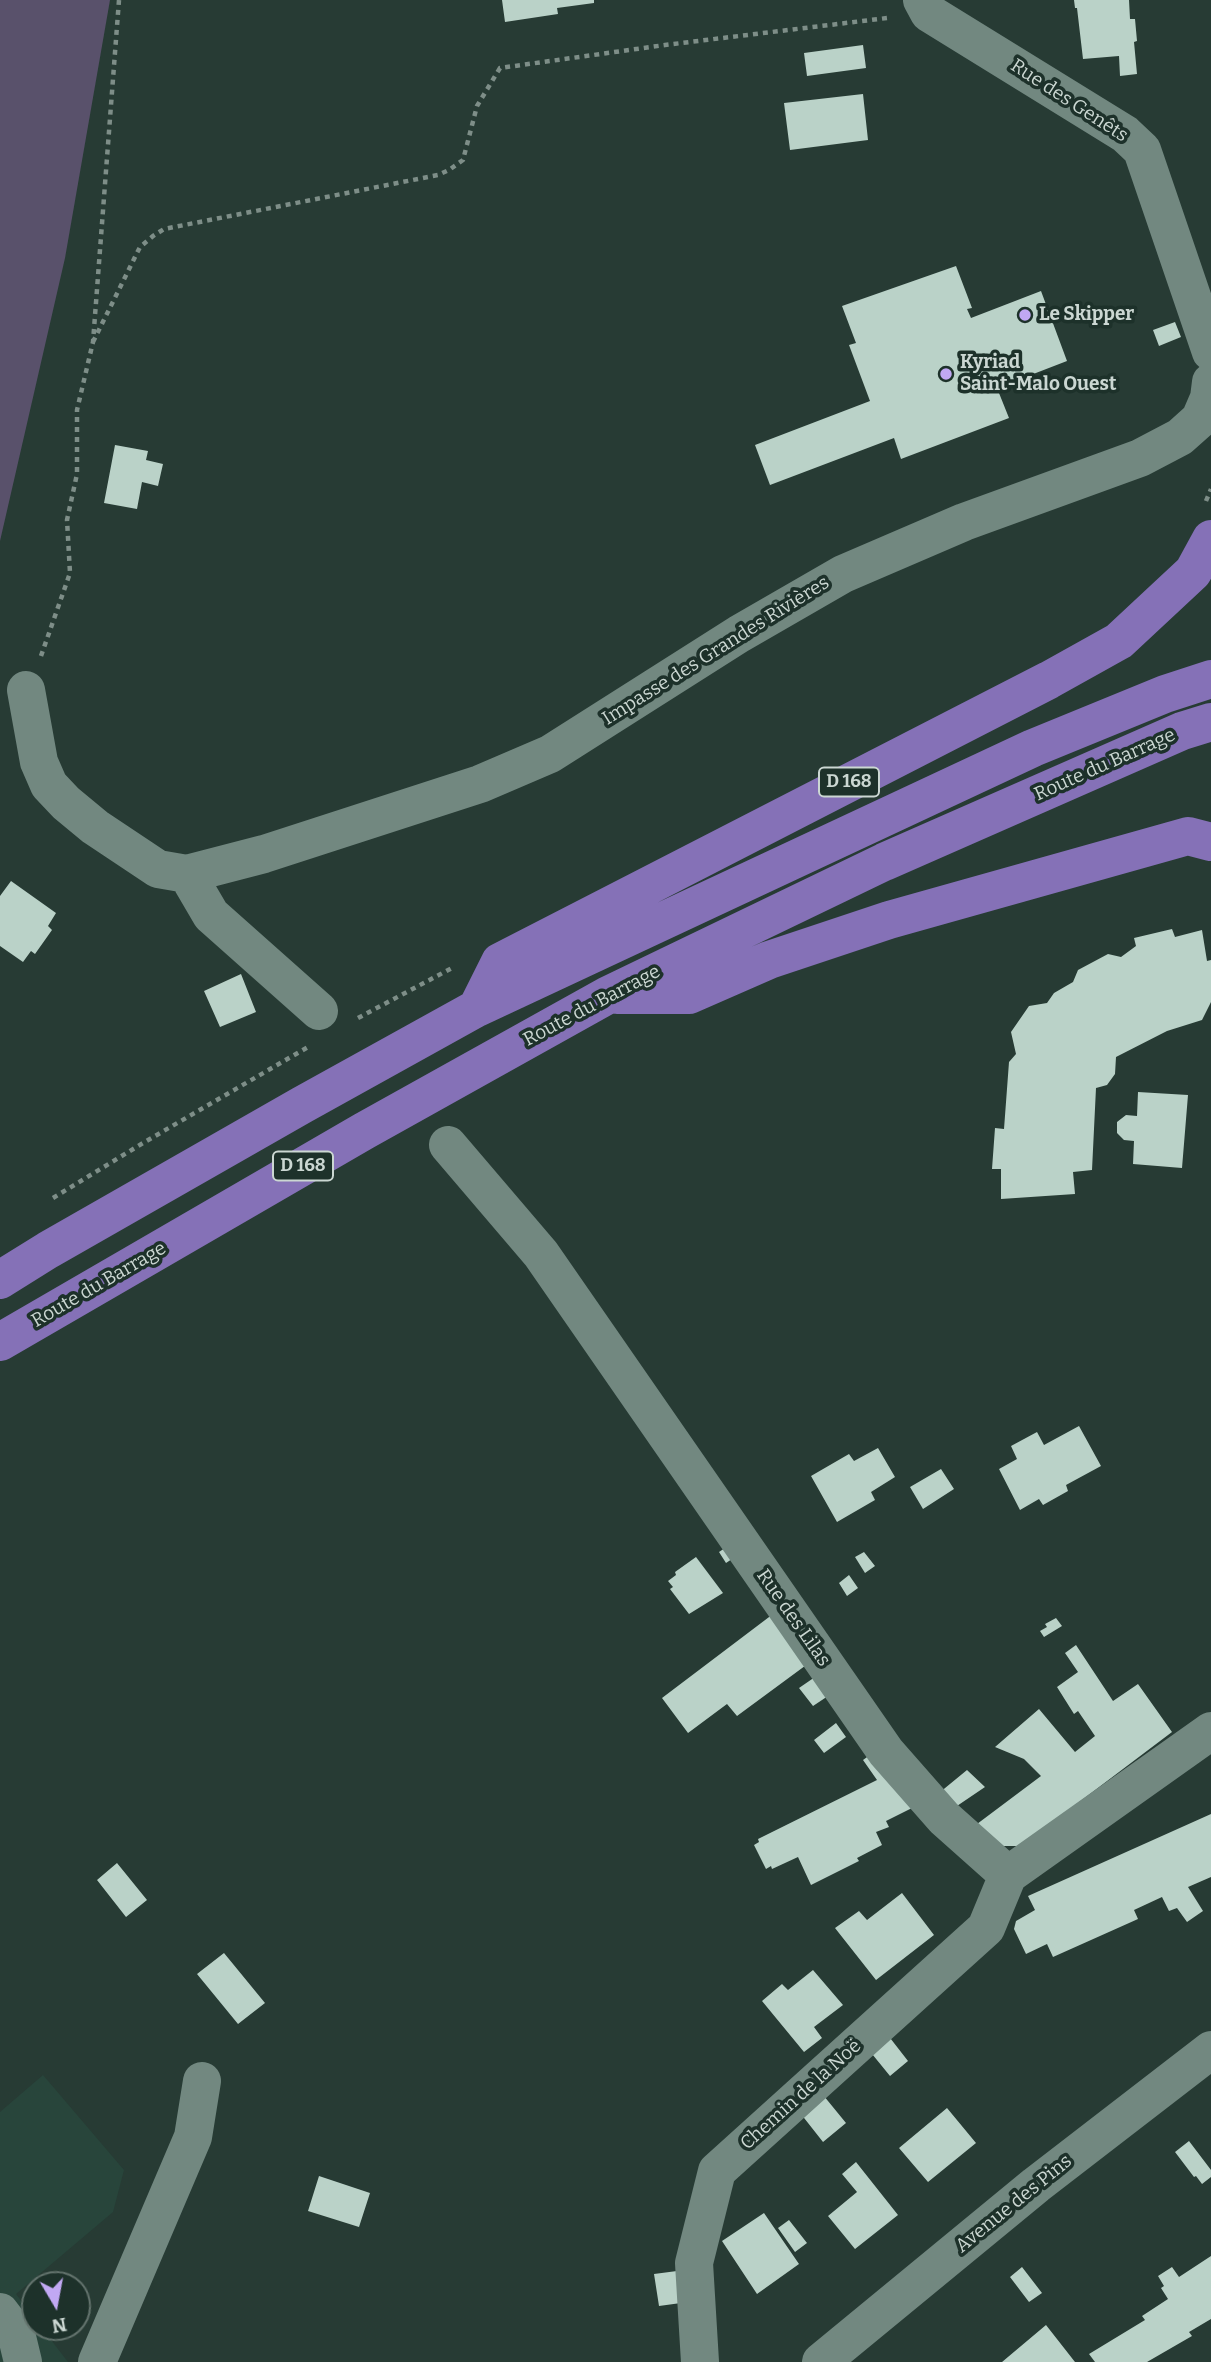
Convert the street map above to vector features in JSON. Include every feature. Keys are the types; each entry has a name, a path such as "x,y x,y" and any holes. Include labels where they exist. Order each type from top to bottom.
{"main road":[{"name":"D 168","path":"477,1008 500,962 1049,680 1119,641 1192,572 1211,539"},
{"name":"D 168","path":"0,1280 289,1111 477,1008 1033,748 1165,694 1211,679"},
{"name":"Route du Barrage","path":"0,1342 364,1131 608,995 884,862 1182,731 1211,722"},
{"path":"608,995 689,995 769,960 889,920 1188,836 1211,842"}],"street":[{"name":"Rue des Genêts","path":"926,6 1125,134 1142,150 1202,295"},
{"path":"1202,295 1211,352"},
{"name":"Impasse des Grandes Rivières","path":"26,690 39,762 50,785 66,803 95,827 158,869 187,874 264,854 480,784 550,754 739,634 843,573 964,522 1140,458 1180,437 1200,419 1209,398 1211,382"},
{"path":"187,874 211,915 319,1011"},
{"name":"Rue des Lilas","path":"448,1145 541,1254 886,1752 944,1818 1009,1875"},
{"path":"1009,1875 1211,1731"},
{"name":"Chemin de la Noë","path":"700,2362 694,2263 717,2171 986,1928 1009,1875"},
{"name":"Avenue des Pins","path":"821,2362 1036,2185 1211,2050"},
{"path":"97,2362 194,2137 202,2081"},
{"path":"0,2312 16,2333 23,2362"}],"path":[{"path":"26,690 70,573 67,520 77,474 77,410 93,342 119,0"},
{"path":"93,342 140,247 164,229 438,175 449,170 463,160 477,106 500,68 926,6"}],"shaded area":[{"path":"0,0 110,0 65,258 0,541"},
{"path":"43,2075 124,2170 113,2212 43,2271 21,2271 21,2290 16,2294 21,2301 21,2341 52,2341 68,2362 0,2362 0,2112"}],"building":[{"path":"502,0 594,0 594,3 557,8 558,14 505,22"},
{"path":"1074,0 1129,0 1130,19 1135,19 1137,74 1120,76 1119,56 1083,59"},
{"path":"863,45 866,68 807,76 804,53"},
{"path":"863,94 868,140 790,150 784,103"},
{"name":"Kyriad Saint-Malo Ouest","path":"956,266 972,308 967,309 971,318 1041,291 1067,361 997,388 1009,418 901,459 894,438 770,485 755,445 870,401 849,345 856,343 842,306"},
{"path":"1175,322 1181,337 1159,346 1153,330"},
{"path":"115,445 148,451 146,460 163,464 158,486 142,482 137,509 104,503"},
{"path":"11,881 56,913 48,926 52,930 35,954 31,951 23,962 0,946 0,896"},
{"path":"1172,929 1175,937 1202,930 1207,961 1211,960 1211,1002 1202,1020 1167,1031 1116,1057 1115,1074 1107,1085 1096,1088 1092,1170 1073,1172 1075,1194 1001,1199 1001,1169 992,1169 995,1128 1004,1129 1009,1062 1016,1054 1011,1032 1029,1006 1047,1003 1054,993 1073,982 1078,970 1108,954 1121,957 1136,946 1134,938"},
{"path":"241,974 256,1012 220,1027 204,991"},
{"path":"1138,1092 1188,1095 1182,1168 1133,1164 1134,1141 1124,1140 1117,1133 1117,1122 1126,1115 1137,1116"},
{"path":"1079,1426 1101,1466 1066,1485 1068,1491 1043,1505 1039,1499 1020,1510 999,1469 1017,1459 1011,1446 1037,1432 1044,1445"},
{"path":"878,1448 895,1477 871,1492 875,1500 837,1522 811,1476 849,1454 854,1461"},
{"path":"941,1469 954,1489 923,1509 910,1487"},
{"path":"731,1544 738,1555 726,1563 719,1552"},
{"path":"864,1552 875,1566 865,1573 855,1557"},
{"path":"696,1557 723,1593 689,1614 670,1589 673,1587 668,1581 676,1575 675,1572"},
{"path":"849,1575 858,1588 847,1596 839,1583"},
{"path":"777,1611 813,1660 737,1716 727,1704 688,1733 662,1698"},
{"path":"1056,1618 1062,1626 1044,1637 1040,1631 1047,1627 1045,1624"},
{"path":"1076,1645 1113,1701 1138,1684 1172,1732 1021,1846 998,1846 973,1827 1041,1776 1024,1759 995,1747 1039,1709 1075,1752 1095,1736 1078,1711 1074,1714 1057,1687 1078,1672 1065,1653"},
{"path":"815,1677 828,1696 813,1706 799,1688"},
{"path":"836,1723 846,1737 824,1753 814,1740"},
{"path":"874,1752 918,1805 886,1821 889,1827 876,1832 882,1845 857,1858 859,1861 811,1885 798,1857 772,1869 771,1866 766,1869 754,1845 759,1842 758,1839 877,1780 863,1760"},
{"path":"967,1770 985,1787 954,1808 939,1793"},
{"path":"1211,1814 1211,1877 1188,1887 1203,1911 1187,1922 1177,1908 1169,1911 1162,1897 1134,1910 1138,1919 1053,1957 1047,1944 1026,1954 1014,1929 1016,1921 1035,1910 1028,1896"},
{"path":"117,1863 147,1900 126,1917 97,1880"},
{"path":"902,1893 934,1935 876,1980 835,1928 859,1911 867,1920"},
{"path":"224,1953 265,2003 238,2024 197,1974"},
{"path":"813,1970 843,2005 814,2027 822,2038 804,2052 762,2001 782,1984 788,1990"},
{"path":"887,2034 908,2061 890,2076 868,2049"},
{"path":"819,2090 846,2123 823,2142 797,2109"},
{"path":"947,2108 976,2143 928,2182 899,2148"},
{"path":"1189,2141 1211,2170 1211,2177 1202,2184 1175,2152"},
{"path":"856,2162 898,2215 855,2249 828,2216 857,2192 842,2174"},
{"path":"319,2176 370,2193 359,2227 308,2211"},
{"path":"764,2213 799,2264 757,2294 722,2241"},
{"path":"789,2220 807,2243 795,2252 778,2228"},
{"path":"1211,2256 1211,2319 1189,2332 1192,2336 1147,2362 1095,2362 1089,2354 1145,2320 1142,2316 1168,2299 1158,2276 1172,2267 1179,2277"},
{"path":"1022,2267 1042,2293 1029,2302 1010,2277"},
{"path":"677,2271 681,2303 659,2306 654,2274"},
{"path":"1046,2325 1075,2362 1002,2362"}],"place":[{"name":"Le Skipper","path":"1025,315"},
{"name":"Kyriad Saint-Malo Ouest","path":"946,374"}]}
